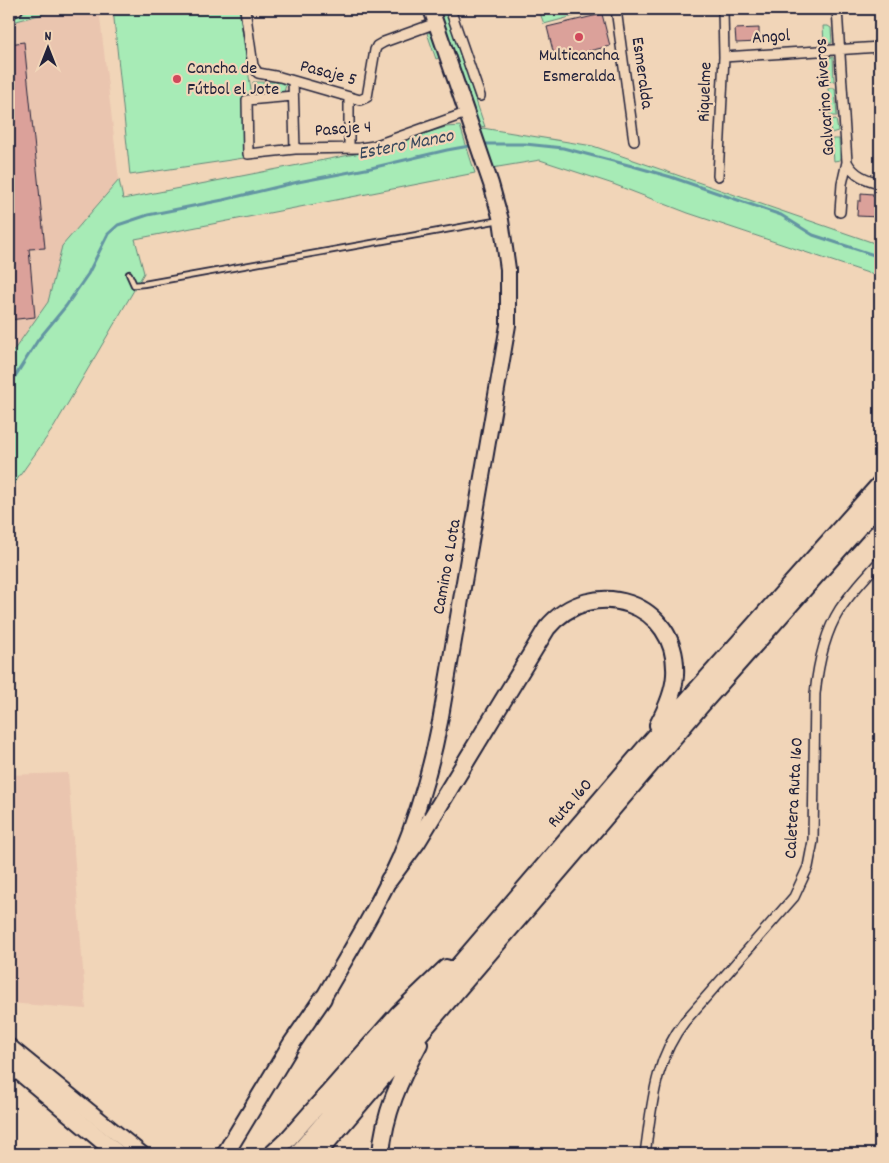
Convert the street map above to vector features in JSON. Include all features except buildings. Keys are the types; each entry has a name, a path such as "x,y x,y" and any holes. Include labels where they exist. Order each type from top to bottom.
{"highway":[{"name":"Ruta 160","path":"297,1154 645,748 880,484"},
{"name":"Ruta 160","path":"317,1154 702,703 880,503"},
{"path":"389,880 418,842 547,628 559,615 574,605 600,599 631,604 641,608 654,618 669,640 675,666 674,684 666,709 645,748"},
{"path":"272,1154 288,1139 398,1014 440,974 484,937"},
{"path":"226,1154 292,1043 323,998"},
{"path":"236,1154 300,1043 323,998"},
{"path":"381,1154 386,1117 397,1088 416,1050 441,1008"},
{"path":"9,1063 118,1154"}],"main road":[{"name":"Camino a Lota","path":"323,998 389,880 419,804 434,750 508,325 508,262 501,220 431,9"},
{"path":"9,1046 142,1154"}],"street":[{"path":"9,10 16,9"},
{"name":"Pasaje 5","path":"245,9 255,71 261,75 293,81 362,100 367,97 377,46 436,23"},
{"path":"450,9 480,96"},
{"name":"Esmeralda","path":"616,9 634,141"},
{"name":"Riquelme","path":"718,176 724,57 723,9"},
{"name":"Galvarino Riveros","path":"837,9 847,162 842,184 840,212"},
{"name":"Angol","path":"724,57 880,47"},
{"path":"293,81 295,149"},
{"name":"Pasaje 4","path":"293,96 248,100 248,154 295,149 374,146 468,118"},
{"path":"350,98 350,147"},
{"path":"847,162 853,171 862,177 880,182"},
{"name":"Caletera Ruta 160","path":"645,1154 658,1073 673,1037 787,906 804,878 813,840 815,694 817,672 822,651 829,630 840,609 880,561"}],"lane":[{"path":"129,274 134,285 144,284 501,220"}],"shaded area":[{"path":"60,9 99,9 119,180 62,246 48,302 9,357 9,23"},
{"path":"68,773 86,1009 9,1003 9,775"}],"green space":[{"path":"34,9 61,9 9,23 9,15"},
{"name":"Cancha de Fútbol el Jote","path":"113,9 239,9 252,97 245,98 244,158 130,175"},
{"path":"436,9 445,9 485,127 476,125"},
{"path":"543,9 600,9 544,24 540,13"},
{"path":"823,26 831,28 832,43 824,43"},
{"path":"432,32 441,57 436,59 427,33"},
{"path":"833,57 834,81 827,82 825,58"},
{"path":"253,82 283,82 286,85 284,92 254,94"},
{"path":"828,88 835,88 837,116 830,116"},
{"path":"836,119 838,131 831,133 829,120"},
{"path":"460,126 475,173 135,239 144,273 54,427 9,491 9,357 48,302 62,246 119,180 123,199 360,153 446,127"},
{"path":"476,127 593,146 880,245 880,277 688,213 613,184 540,160 492,168"},
{"path":"832,139 839,139 840,160 834,161"}],"waterway":[{"name":"Estero Manco","path":"481,144 525,144 563,148 636,167 671,177 781,215 813,235 880,257"},
{"name":"Estero Manco","path":"9,386 38,340 66,306 88,274 108,234 118,225 148,215 475,145"}],"place":[{"name":"Multicancha Esmeralda","path":"579,37"},
{"name":"Cancha de Fútbol el Jote","path":"177,79"}]}
